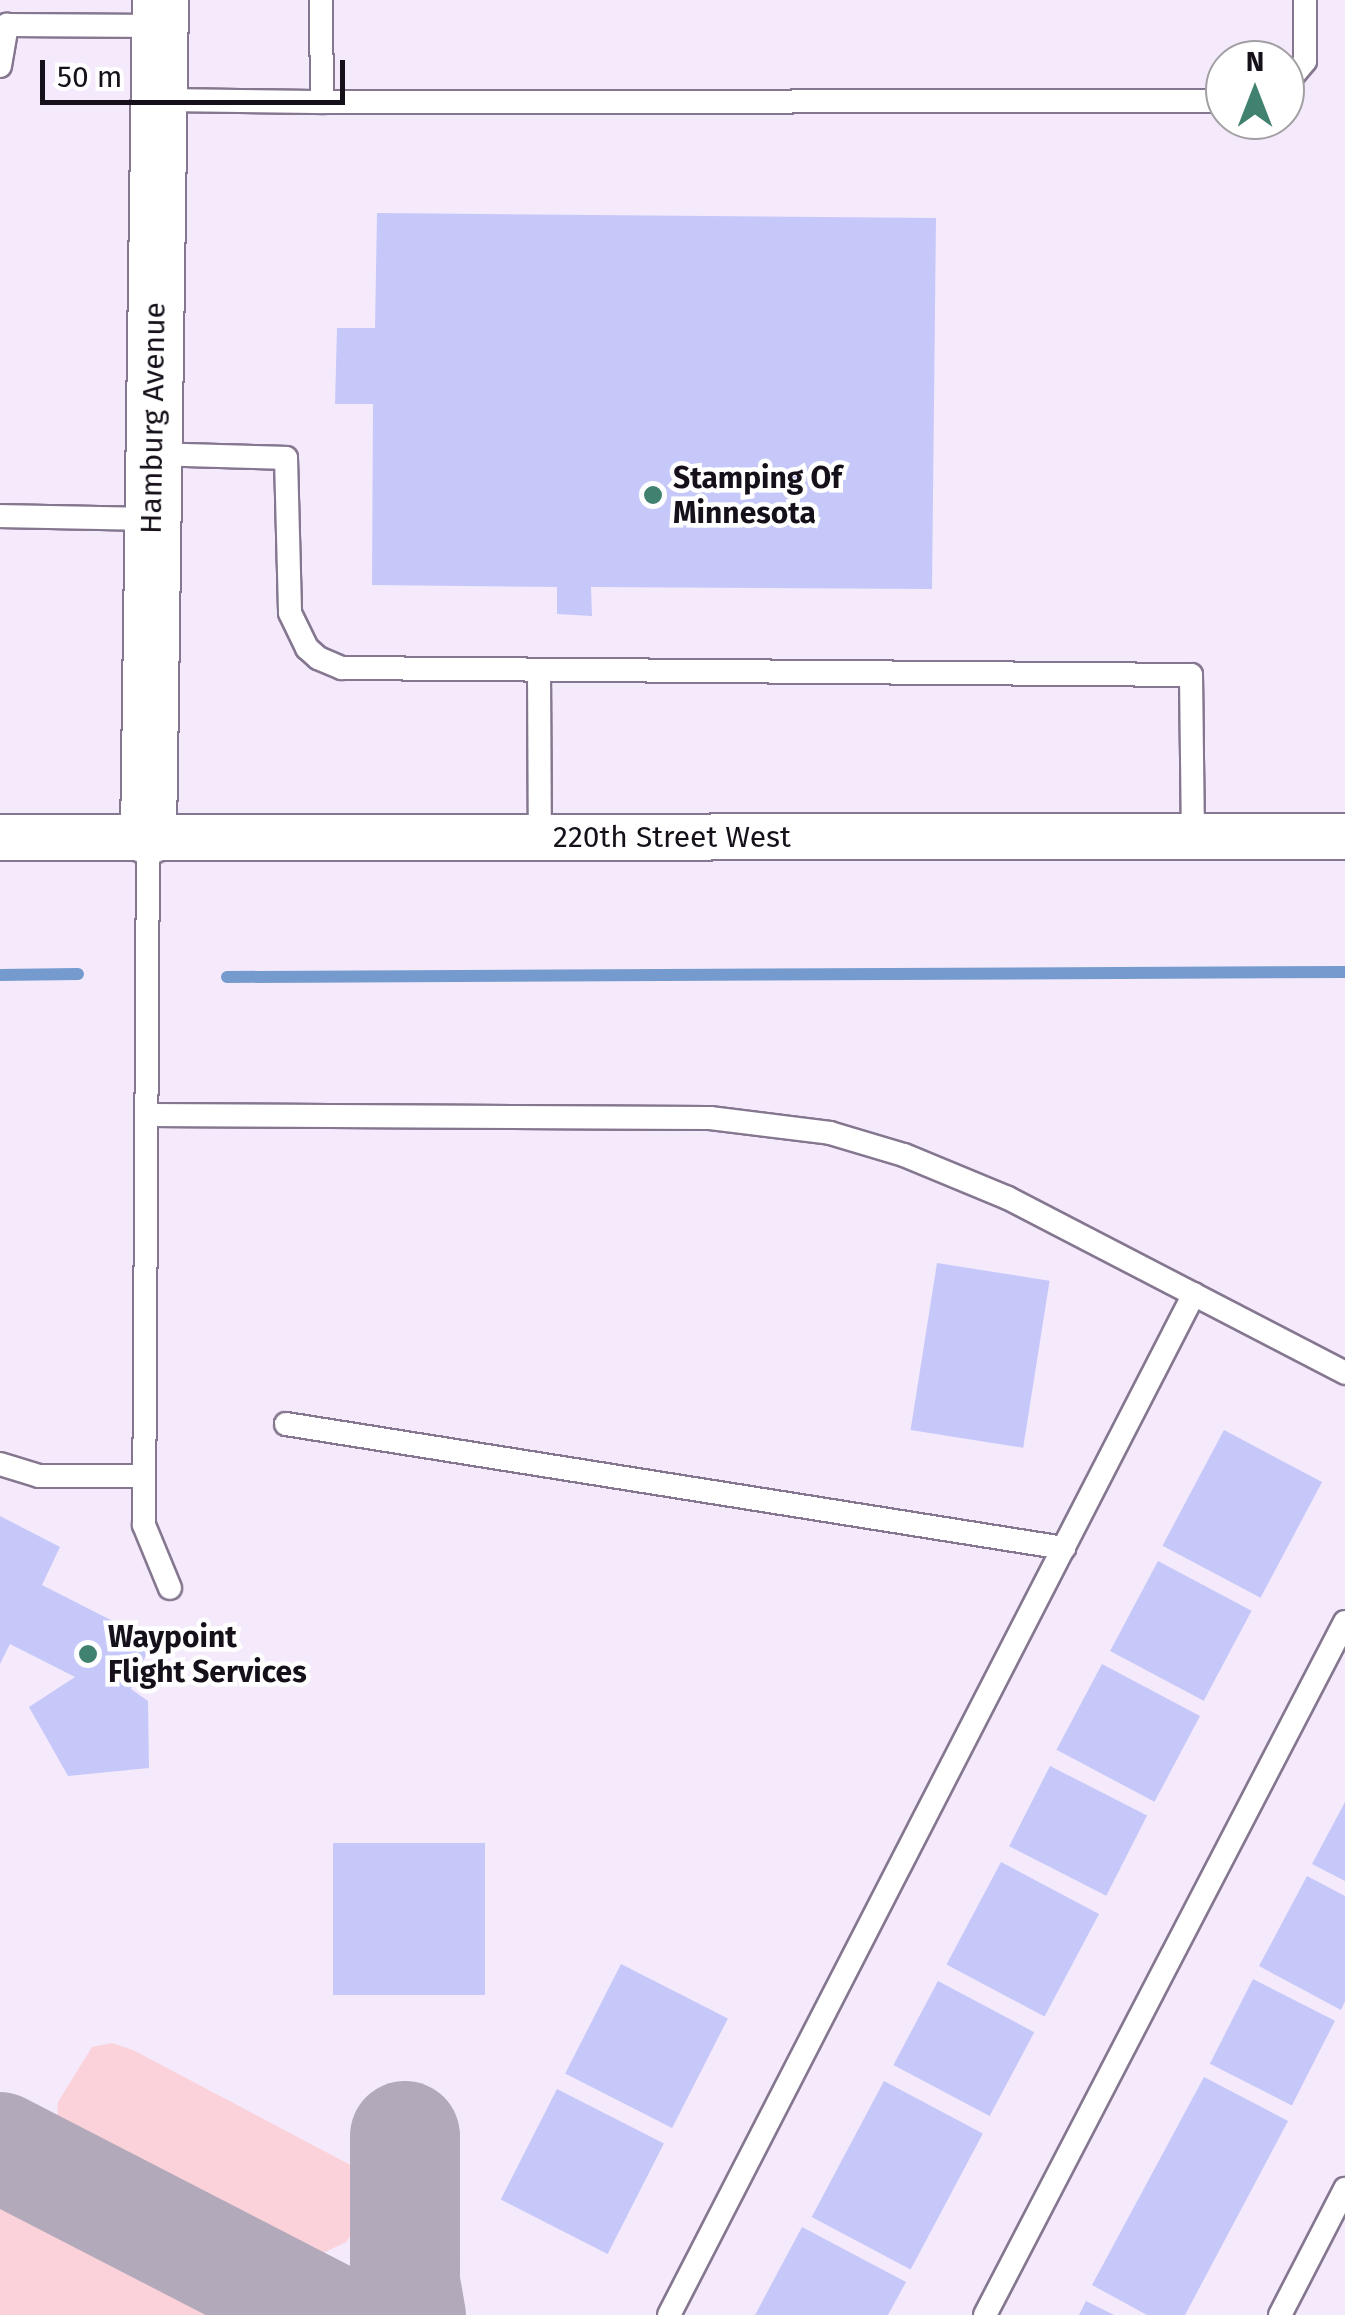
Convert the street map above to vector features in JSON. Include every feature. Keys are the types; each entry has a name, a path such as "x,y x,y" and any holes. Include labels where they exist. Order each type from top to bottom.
{"street":[{"name":"Hamburg Avenue","path":"148,836 159,13"},
{"name":"220th Street West","path":"0,837 1345,836"}],"lane":[{"path":"321,0 322,102"},
{"path":"1304,0 1305,40"},
{"path":"0,66 7,25 159,13"},
{"path":"158,100 1205,101"},
{"path":"153,454 286,458 286,595 299,635 318,658 342,668 1191,675 1193,838"},
{"path":"0,516 152,518"},
{"path":"539,670 540,837"},
{"path":"148,836 144,1525 155,1561 170,1588"},
{"path":"149,1115 763,1121 830,1133 904,1155 1008,1198 1345,1373"},
{"path":"669,2315 1194,1294"},
{"path":"286,1424 1064,1548"},
{"path":"0,1464 39,1476 144,1476"},
{"path":"985,2315 1345,1622"},
{"path":"1280,2315 1345,2190"}],"shaded area":[{"path":"112,2043 133,2050 360,2170 367,2192 363,2219 346,2242 319,2255 292,2254 71,2138 57,2122 58,2102 92,2047"},
{"path":"0,2189 241,2315 0,2315"}],"building":[{"name":"Stamping Of Minnesota","path":"377,213 936,218 932,589 591,587 592,616 557,614 557,587 372,585 373,404 335,404 337,328 375,328"},
{"path":"937,1263 1050,1281 1023,1448 911,1430"},
{"path":"1224,1430 1322,1482 1261,1598 1162,1546"},
{"name":"Waypoint Flight Services","path":"0,1516 60,1547 42,1585 152,1641 131,1689 148,1701 149,1768 68,1776 29,1707 75,1677 10,1644 0,1664"},
{"path":"1158,1561 1252,1611 1204,1701 1110,1651"},
{"path":"1102,1664 1200,1716 1154,1802 1056,1750"},
{"path":"1050,1766 1147,1815 1106,1896 1009,1846"},
{"path":"1345,1802 1345,1881 1312,1864"},
{"path":"333,1843 485,1843 485,1995 333,1995"},
{"path":"1001,1862 1099,1914 1045,2017 947,1964"},
{"path":"1307,1876 1345,1896 1345,2001 1341,2010 1259,1966"},
{"path":"621,1964 728,2018 672,2128 565,2074"},
{"path":"1253,1979 1335,2021 1292,2105 1210,2064"},
{"path":"938,1981 1034,2032 990,2116 893,2065"},
{"path":"1204,2077 1288,2121 1185,2315 1147,2315 1092,2285"},
{"path":"884,2081 983,2134 911,2270 812,2217"},
{"path":"557,2089 664,2143 608,2254 501,2199"},
{"path":"802,2227 906,2282 888,2315 755,2315"},
{"path":"1086,2301 1114,2315 1079,2315"}],"waterway":[{"path":"227,977 1345,972"},
{"path":"0,975 78,974"}],"taxiway":[{"path":"405,2136 405,2282 411,2315"},
{"path":"0,2147 325,2315"}],"place":[{"name":"Stamping Of Minnesota","path":"653,495"},
{"name":"Waypoint Flight Services","path":"88,1654"}]}
